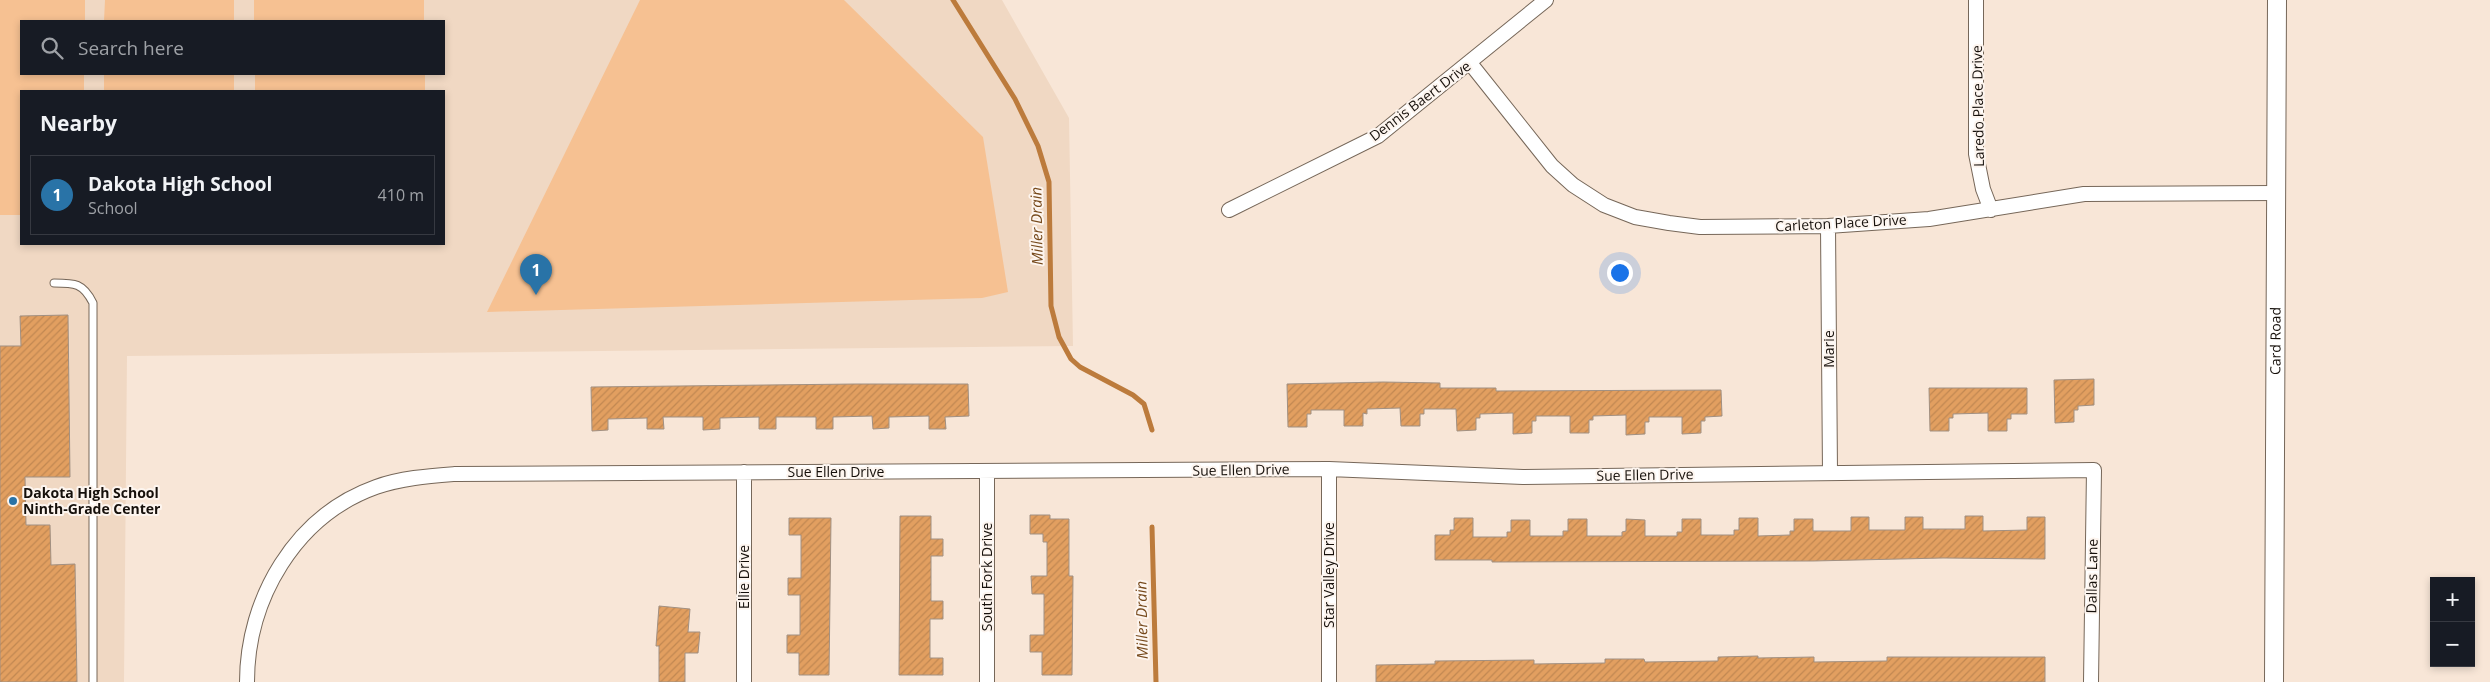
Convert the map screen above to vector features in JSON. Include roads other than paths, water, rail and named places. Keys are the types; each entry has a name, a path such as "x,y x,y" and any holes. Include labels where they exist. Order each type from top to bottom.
{"street":[{"name":"Dennis Baert Drive","path":"1229,210 1378,136 1546,0"},
{"name":"Laredo Place Drive","path":"1976,0 1976,154 1982,189 1991,210"},
{"name":"Card Road","path":"2274,682 2278,0"},
{"name":"Carleton Place Drive","path":"1470,63 1552,166 1573,185 1604,204 1635,217 1700,227 1828,226 1929,219 2084,194 2276,193"},
{"name":"Marie","path":"1828,226 1830,472"},
{"name":"Sue Ellen Drive","path":"247,682 249,646 261,602 280,565 294,546 318,522 356,497 388,484 455,474 1329,469 1523,477 2094,470"},
{"name":"Star Valley Drive","path":"1329,469 1329,682"},
{"name":"Dallas Lane","path":"2090,682 2094,470"},
{"name":"South Fork Drive","path":"987,471 987,682"},
{"name":"Ellie Drive","path":"744,472 744,682"}],"lane":[{"path":"54,283 75,284 87,290 93,303 93,682"}],"waterway":[{"name":"Miller Drain","path":"953,0 1015,99 1038,146 1049,182 1051,306 1059,337 1071,359 1080,367 1133,395 1144,404 1152,430"},
{"name":"Miller Drain","path":"1152,527 1156,682"}],"place":[{"name":"Dakota High School","path":"536,295"},
{"name":"Dakota High School Ninth-Grade Center","path":"13,501"}]}
